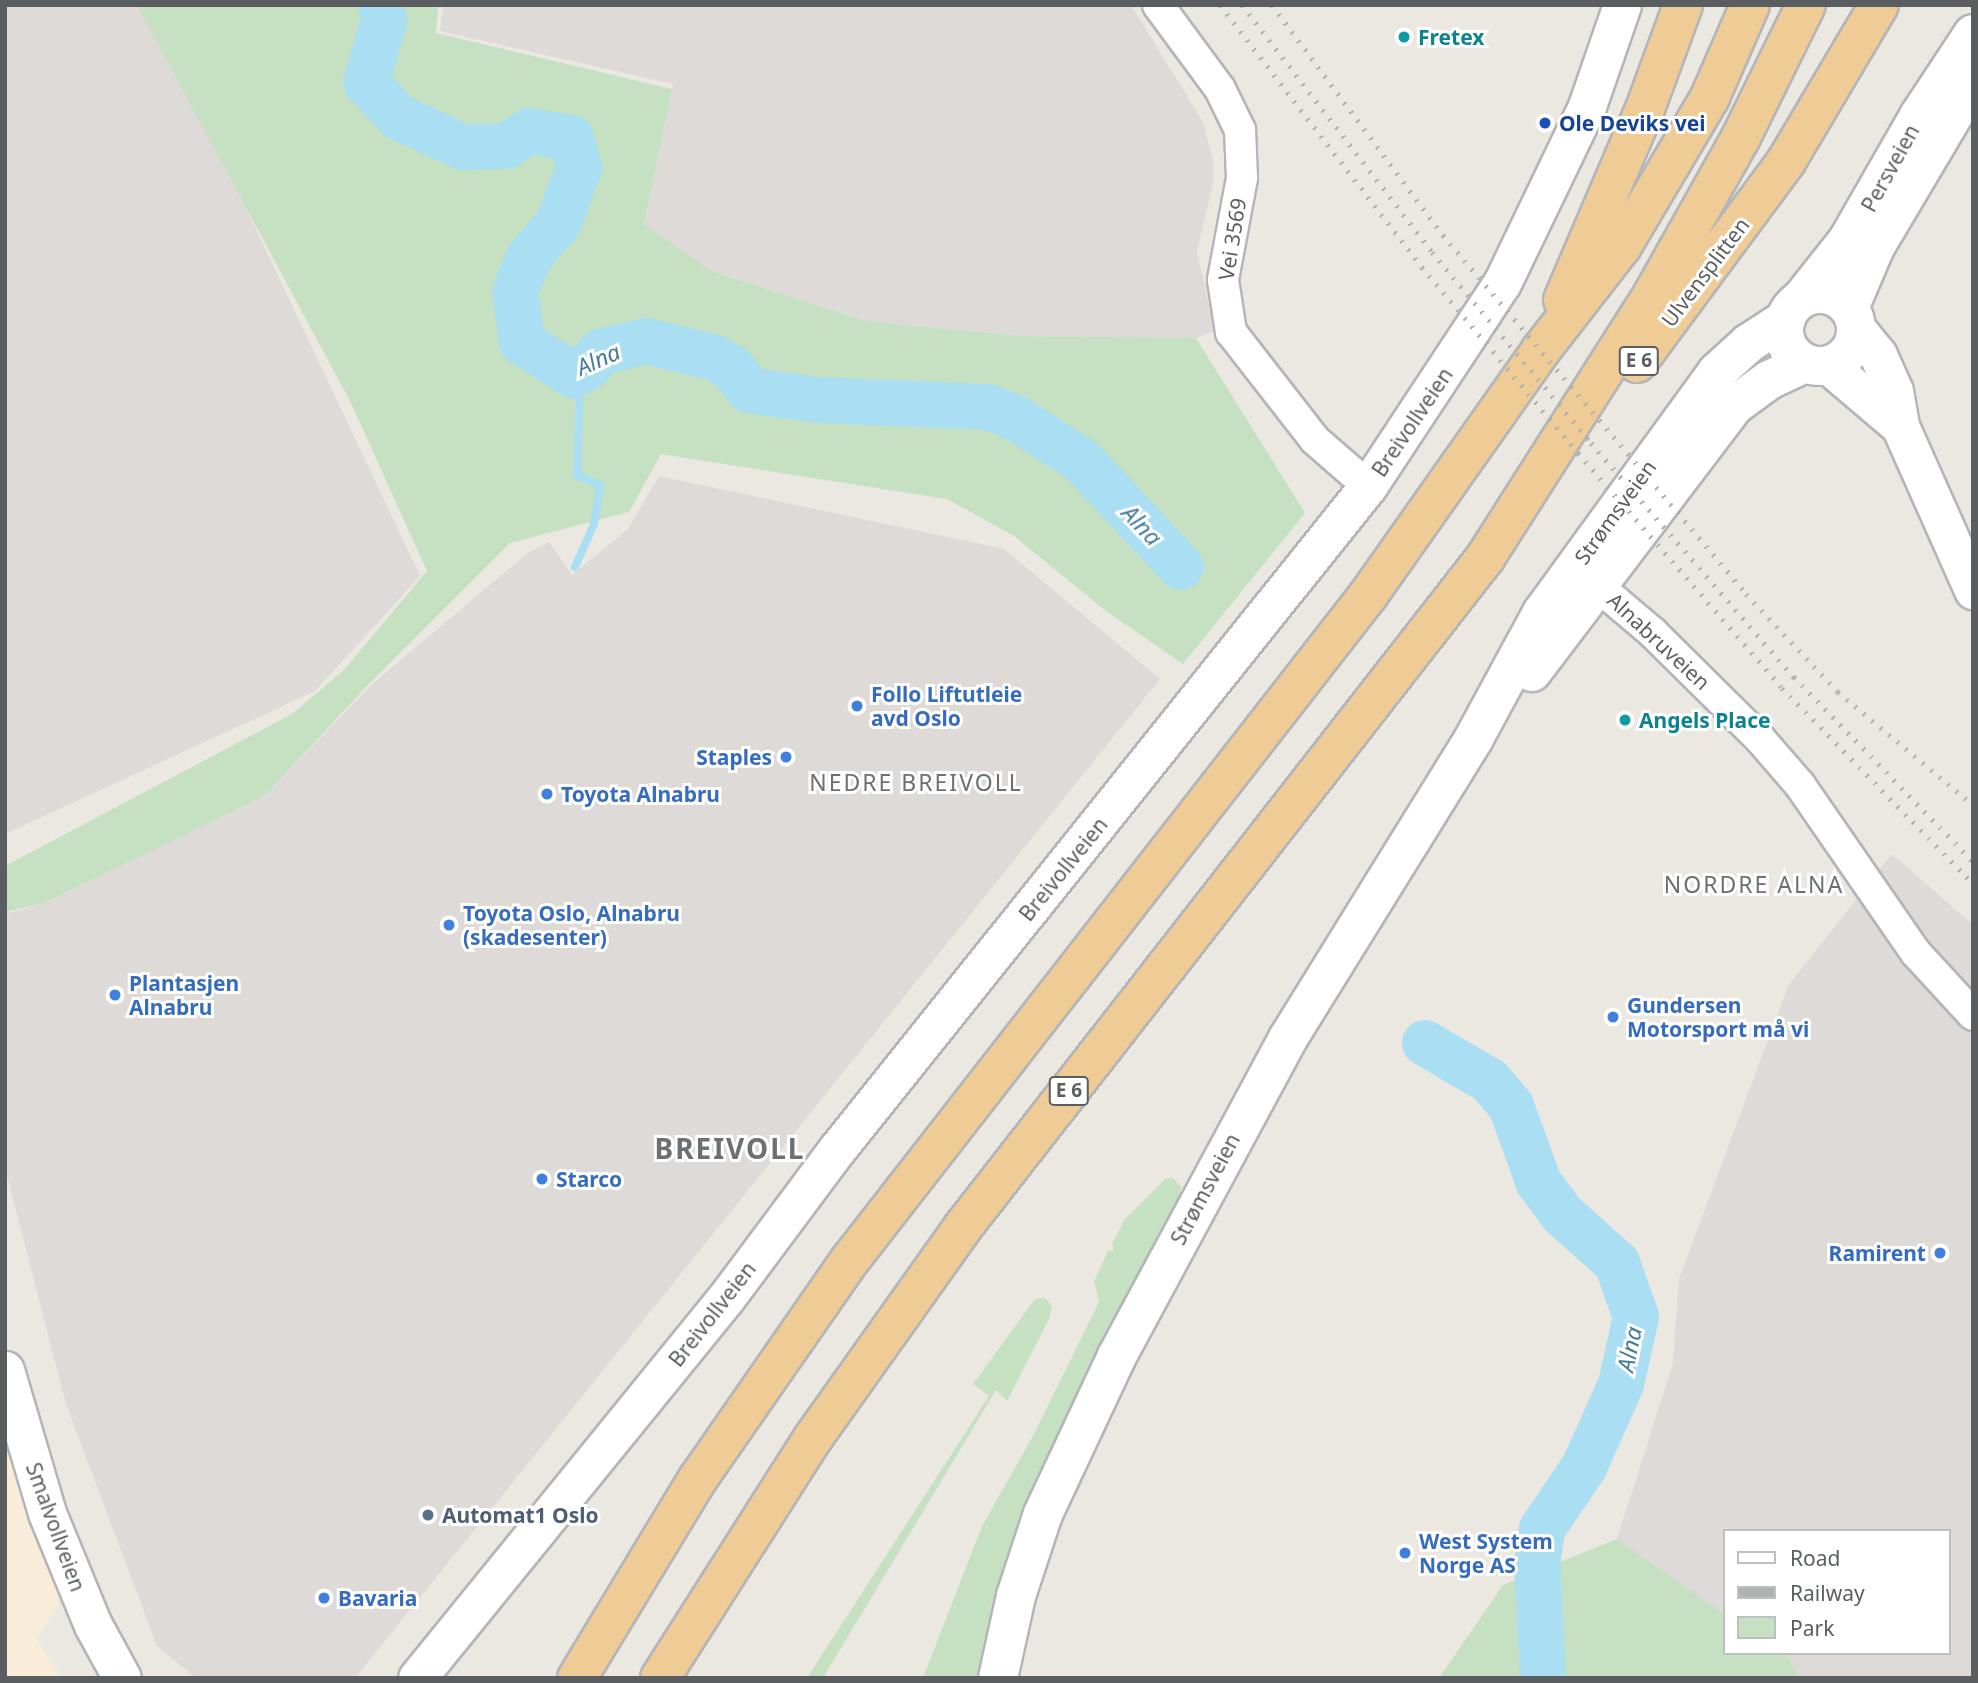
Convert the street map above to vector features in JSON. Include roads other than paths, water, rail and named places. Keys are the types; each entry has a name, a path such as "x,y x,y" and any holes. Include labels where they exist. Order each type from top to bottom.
{"highway":[{"path":"1541,350 1645,109 1683,5"},
{"path":"577,1678 697,1480 850,1260 1369,594 1541,350 1622,246 1710,97 1750,5"},
{"name":"E 6","path":"660,1678 799,1459 956,1237 1485,558 1653,294 1741,137 1806,5"},
{"name":"Ulvensplitten","path":"1485,558 1771,182 1879,5"}],"main road":[{"name":"Persveien","path":"1794,309 1848,240 1919,116 1973,34"},
{"name":"Persveien","path":"1853,318 1875,247 1973,82"},
{"path":"1822,294 1853,318 1846,356 1817,364 1787,345 1794,309 1822,294"},
{"name":"Strømsveien","path":"1586,576 1717,372 1749,343 1794,309"},
{"name":"Strømsveien","path":"998,1678 1016,1596 1043,1514 1117,1356 1287,1040 1478,732 1523,643 1586,576 1735,405 1769,380 1817,364"}],"street":[{"name":"Vei 3569","path":"1158,5 1220,89 1240,130 1242,178 1223,280 1231,332 1315,440 1368,486"},
{"name":"Breivollveien","path":"417,1678 710,1318 838,1148 1368,486 1502,283 1587,106 1622,5"},
{"path":"1853,318 1881,363 1894,391 1899,426 1973,590"},
{"path":"1817,364 1899,426"},
{"name":"Alnabruveien","path":"1586,576 1662,640 1761,740 1800,785 1916,953 1973,1015"},
{"name":"Smalvollveien","path":"5,1370 47,1513 93,1626 122,1678"}],"waterway":[{"name":"Alna","path":"381,5 384,21 366,82 398,117 463,147 506,146 529,131 571,138 579,167 559,222 529,257 515,292 522,342 573,375 588,367 600,352 646,341 715,358 733,369 749,390 817,400 988,407 1016,418 1081,460 1181,567"},
{"path":"575,567 594,524 600,485 577,475 580,374"},
{"name":"Alna","path":"1425,1043 1490,1081 1511,1106 1539,1183 1562,1214 1617,1263 1636,1317 1621,1384 1584,1467 1542,1529 1537,1563 1543,1678"}],"railway":[{"path":"1220,5 1422,267 1578,453 1782,688 1973,884"},
{"path":"1242,5 1432,252 1591,443 1794,677 1973,862"},
{"path":"1272,5 1443,235 1746,594 1838,692 1973,805"}],"place":[{"name":"Fretex","path":"1404,37"},
{"name":"Ole Deviks vei","path":"1545,123"},
{"name":"Follo Liftutleie avd Oslo","path":"857,706"},
{"name":"Angels Place","path":"1625,720"},
{"name":"Staples","path":"786,757"},
{"name":"Toyota Alnabru","path":"547,794"},
{"name":"Toyota Oslo, Alnabru (skadesenter)","path":"449,925"},
{"name":"Plantasjen Alnabru","path":"115,995"},
{"name":"Gundersen Motorsport må vi","path":"1613,1017"},
{"name":"Starco","path":"542,1179"},
{"name":"Ramirent","path":"1940,1253"},
{"name":"Automat1 Oslo","path":"428,1515"},
{"name":"West System Norge AS","path":"1405,1553"},
{"name":"Bavaria","path":"324,1598"}],"district":[{"name":"NEDRE BREIVOLL","path":"916,782"},
{"name":"NORDRE ALNA","path":"1754,884"},
{"name":"BREIVOLL","path":"730,1148"}]}
